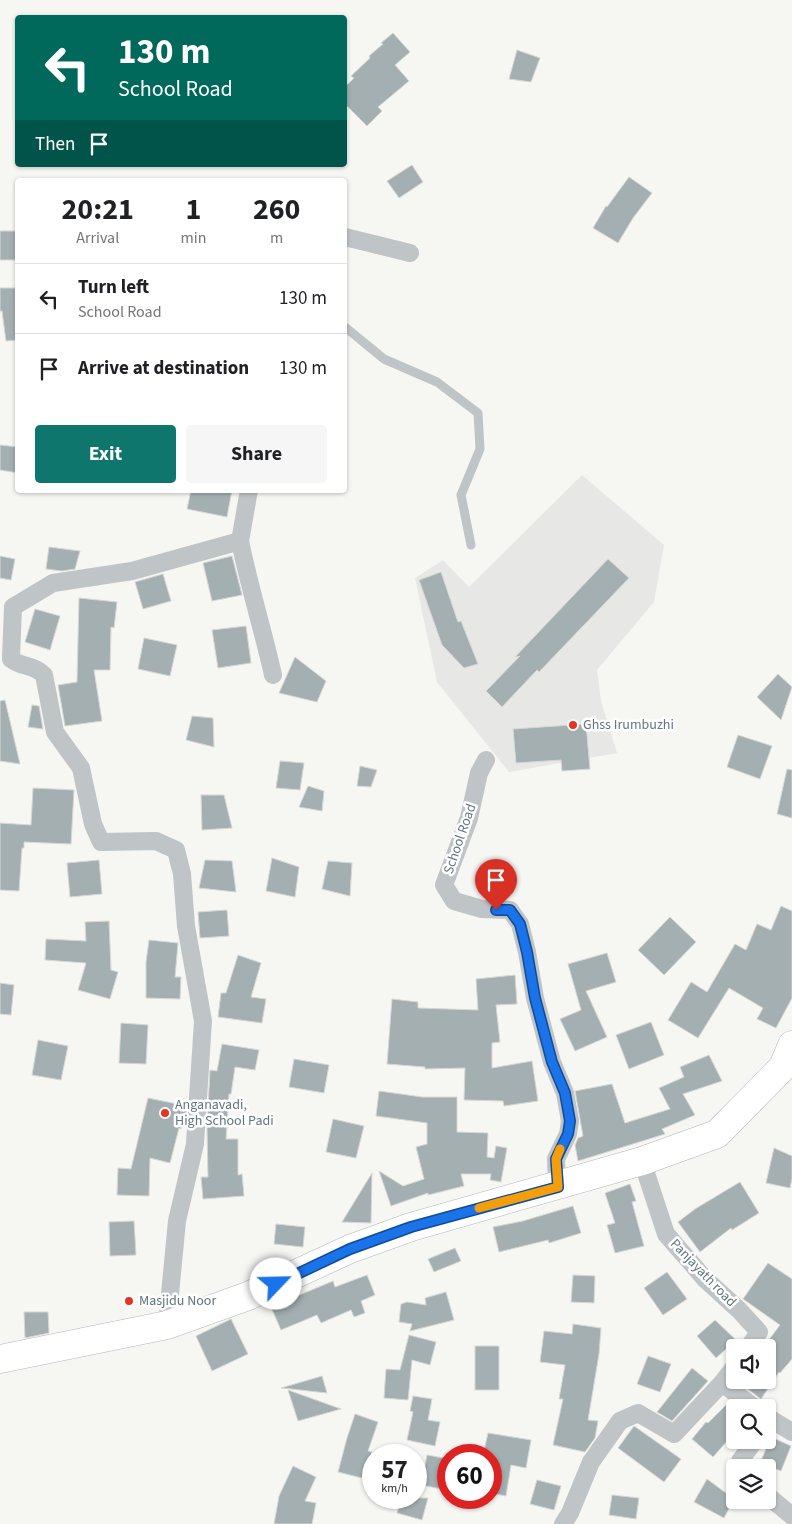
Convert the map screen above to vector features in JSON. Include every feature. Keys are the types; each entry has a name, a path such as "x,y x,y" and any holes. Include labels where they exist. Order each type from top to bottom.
{"main road":[{"path":"0,1359 167,1325 248,1296 350,1249 411,1227 642,1162 717,1134 783,1067 792,1045"}],"street":[{"path":"347,238 410,253"},
{"path":"248,493 240,541 246,572 265,638 273,675"},
{"path":"167,1325 177,1221 195,1144 203,1021 186,926 182,874 176,850 156,841 101,842 93,824 81,768 55,732 44,675 38,668 17,664 11,659 12,607 53,582 132,571 240,541"},
{"name":"School Road","path":"486,760 480,773 469,818 444,885 454,901 482,909 510,910 520,924 535,998 552,1062 565,1093 570,1121 568,1134 556,1159 558,1187"},
{"name":"Panjayath road","path":"642,1162 666,1234 705,1279 759,1332 754,1339"},
{"path":"563,1524 570,1512 590,1462 620,1421 638,1413 674,1434 726,1378"},
{"path":"722,1383 743,1399"},
{"path":"776,1423 792,1432"},
{"path":"776,1503 792,1516"}],"lane":[{"path":"347,329 384,359 437,382 478,413 480,449 461,495 471,545"}],"shaded area":[{"path":"582,475 664,545 654,602 597,670 601,701 617,753 509,772 437,682 415,578 443,560 469,587"}],"building":[{"path":"393,33 410,52 395,65 409,81 378,107 382,111 367,126 347,106 347,85 354,78 351,76 383,44 381,43"},
{"path":"517,50 540,58 531,82 509,79"},
{"path":"412,165 423,182 399,198 387,181"},
{"path":"629,177 652,193 633,218 618,243 593,228 606,206"},
{"path":"0,231 15,231 15,260 0,260"},
{"path":"0,288 15,288 15,340 6,341 2,311 0,311"},
{"path":"0,445 15,447 15,472 0,470"},
{"path":"190,493 231,493 227,517 187,509"},
{"path":"49,547 80,551 75,569 62,571 46,569"},
{"path":"0,556 15,559 11,580 0,578"},
{"path":"232,556 242,595 212,601 203,563"},
{"path":"608,559 629,578 539,672 537,670 502,707 486,691 520,656 515,657"},
{"path":"441,572 458,622 461,621 478,664 464,668 442,645 419,580"},
{"path":"163,574 171,601 143,609 135,582"},
{"path":"79,598 117,602 114,628 111,627 110,670 94,670 102,721 65,726 58,685 77,682"},
{"path":"35,609 60,616 50,650 25,642"},
{"path":"246,626 251,663 218,668 212,630"},
{"path":"144,638 177,645 170,676 138,669"},
{"path":"295,657 326,681 317,702 279,693"},
{"path":"778,674 792,687 781,720 757,697"},
{"path":"5,700 20,764 0,761 0,701"},
{"path":"32,705 39,706 43,729 28,727"},
{"path":"192,716 213,718 214,747 186,740"},
{"path":"586,724 590,769 562,771 561,760 516,763 513,729"},
{"path":"738,735 772,746 760,779 727,767"},
{"path":"280,761 304,763 300,790 276,788"},
{"path":"360,766 377,770 371,787 357,786"},
{"path":"787,769 792,770 792,818 777,814"},
{"path":"308,786 324,791 322,811 299,807"},
{"path":"33,788 74,790 71,844 24,842 19,891 0,890 0,823 31,825"},
{"path":"201,795 224,795 232,828 202,830"},
{"path":"272,858 299,867 295,897 266,891"},
{"path":"99,860 102,894 70,897 67,863"},
{"path":"205,860 232,861 236,892 199,888"},
{"path":"328,861 352,863 350,896 322,889"},
{"path":"781,906 792,911 792,998 776,1028 757,1019 763,1008 729,988 698,1038 668,1020 691,982 707,992 735,944 746,950 757,924 771,930"},
{"path":"227,910 229,936 200,938 198,912"},
{"path":"670,917 696,942 664,975 638,950"},
{"path":"109,921 111,970 118,972 110,999 78,990 86,963 45,960 46,939 86,941 85,922"},
{"path":"149,940 178,943 175,977 181,977 180,999 146,998 146,962"},
{"path":"607,953 616,982 586,991 607,1037 575,1051 560,1019 581,1010 568,964"},
{"path":"238,955 261,963 251,997 266,999 262,1023 218,1017 221,993 226,993"},
{"path":"515,975 517,1004 496,1005 500,1042 492,1043 492,1068 532,1061 538,1101 504,1106 503,1101 464,1100 465,1068 425,1069 425,1067 387,1064 392,999 418,1002 418,1008 478,1010 476,979"},
{"path":"0,983 14,985 11,1015 0,1014"},
{"path":"651,1022 664,1055 629,1069 616,1035"},
{"path":"121,1023 148,1025 146,1064 119,1063"},
{"path":"38,1040 68,1046 61,1080 32,1075"},
{"path":"222,1044 259,1050 255,1070 235,1067 231,1094 229,1094 226,1139 238,1139 238,1175 242,1174 244,1196 203,1199 201,1177 208,1177 207,1127 210,1070 217,1071"},
{"path":"709,1055 722,1081 683,1094 695,1115 662,1129 665,1134 578,1161 575,1145 578,1138 583,1136 575,1091 612,1084 625,1123 670,1109 659,1088 684,1077 680,1067"},
{"path":"294,1059 329,1065 324,1093 289,1087"},
{"path":"379,1091 422,1097 457,1097 457,1132 488,1133 487,1157 494,1158 496,1146 507,1148 501,1182 490,1180 491,1174 461,1174 464,1186 428,1195 428,1193 391,1206 379,1171 403,1186 424,1179 416,1147 427,1144 427,1123 376,1116"},
{"path":"148,1098 187,1106 186,1123 182,1122 181,1129 179,1128 170,1163 150,1158 149,1196 117,1195 118,1168 131,1169"},
{"path":"333,1119 364,1126 356,1158 326,1152"},
{"path":"774,1148 792,1156 790,1188 766,1183"},
{"path":"372,1173 371,1223 342,1222"},
{"path":"740,1182 759,1213 732,1230 731,1228 700,1252 678,1222 695,1209"},
{"path":"630,1184 636,1201 632,1202 644,1246 615,1253 607,1225 615,1223 605,1193"},
{"path":"573,1206 581,1233 549,1243 548,1240 499,1252 493,1227 523,1221"},
{"path":"134,1221 136,1255 110,1256 109,1222"},
{"path":"276,1224 305,1227 303,1247 274,1244"},
{"path":"455,1248 461,1261 434,1272 428,1259"},
{"path":"768,1263 792,1279 792,1359 776,1376 776,1339 770,1339 780,1325 743,1299"},
{"path":"667,1272 687,1299 663,1315 644,1288"},
{"path":"367,1275 375,1295 361,1301 365,1313 354,1317 351,1310 321,1323 317,1315 281,1330 271,1307 333,1281 335,1287"},
{"path":"573,1275 595,1276 594,1303 571,1302"},
{"path":"446,1292 454,1320 410,1331 412,1324 399,1322 401,1304 407,1302 426,1305 425,1298"},
{"path":"24,1312 48,1312 49,1333 25,1338"},
{"path":"231,1319 248,1354 212,1371 196,1336"},
{"path":"715,1320 735,1339 726,1339 726,1349 716,1358 697,1336"},
{"path":"573,1324 601,1328 599,1354 588,1420 598,1421 595,1438 585,1452 553,1445 563,1399 559,1399 565,1365 540,1362 544,1331 572,1334"},
{"path":"409,1335 436,1342 430,1365 412,1360 408,1400 384,1398 386,1369 400,1370"},
{"path":"475,1346 499,1346 499,1390 475,1390"},
{"path":"648,1356 671,1364 660,1392 637,1384"},
{"path":"692,1368 708,1381 672,1421 657,1412"},
{"path":"322,1376 327,1393 281,1388"},
{"path":"748,1389 768,1389 761,1399"},
{"path":"288,1390 341,1409 298,1421"},
{"path":"413,1396 432,1399 428,1420 440,1422 435,1446 407,1440 413,1412 410,1411"},
{"path":"726,1405 726,1442 713,1457 692,1439 706,1422 708,1423"},
{"path":"355,1414 378,1422 370,1444 362,1444 362,1478 338,1472"},
{"path":"634,1426 681,1459 664,1482 618,1448"},
{"path":"488,1433 531,1440 526,1468 511,1465 506,1496 502,1495 502,1444 486,1444"},
{"path":"776,1439 791,1446 781,1471 776,1469 776,1459 762,1459 766,1449 776,1449"},
{"path":"427,1455 437,1457 437,1488 427,1486"},
{"path":"293,1466 316,1477 305,1501 316,1503 312,1524 274,1524 279,1496"},
{"path":"707,1479 726,1493 726,1509 729,1509 724,1518 694,1502"},
{"path":"537,1480 561,1486 554,1510 530,1504"},
{"path":"612,1495 639,1498 636,1519 609,1515"},
{"path":"398,1509 425,1509 422,1520 397,1513"}],"slow traffic":[{"path":"479,1208 558,1187 556,1159 560,1149"}],"place":[{"name":"Ghss Irumbuzhi","path":"573,725"},
{"name":"Anganavadi, High School Padi","path":"165,1113"},
{"name":"Masjidu Noor","path":"129,1301"}],"route":[{"path":"276,1284 350,1249 411,1227 558,1187 556,1159 568,1134 570,1121 565,1093 552,1062 535,998 520,924 510,910 496,910"}]}
